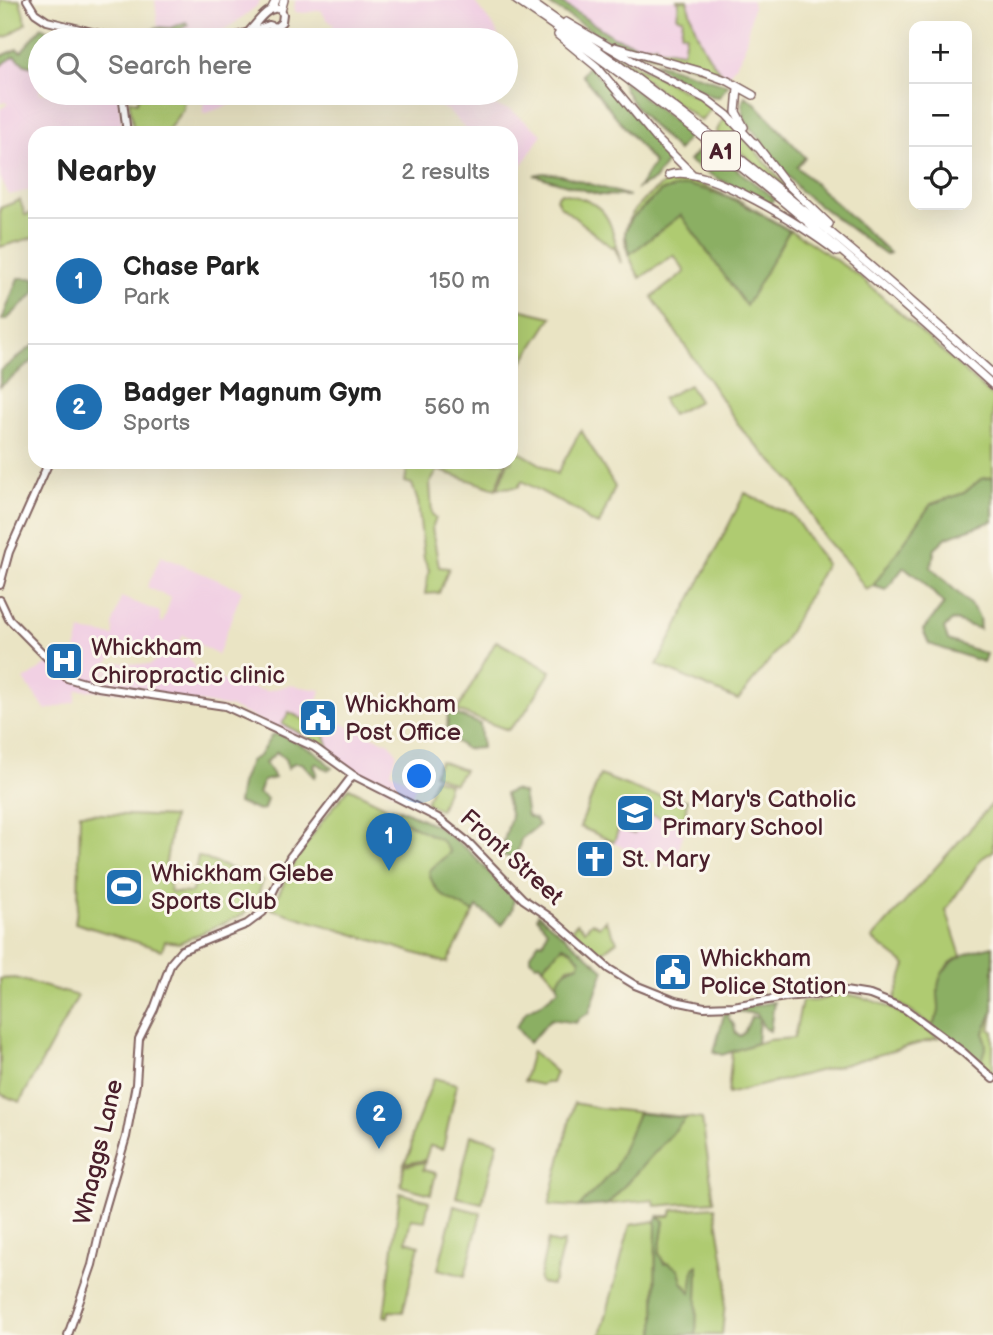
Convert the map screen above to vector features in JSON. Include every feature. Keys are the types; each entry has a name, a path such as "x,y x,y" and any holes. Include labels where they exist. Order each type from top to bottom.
{"highway":[{"path":"272,8 276,0"},
{"path":"281,11 284,0"},
{"name":"A1","path":"516,0 530,4 720,141 894,286 993,374"},
{"path":"530,4 706,99 727,115 797,194 894,286"},
{"path":"530,4 597,67 656,138 694,175"},
{"name":"A1","path":"530,4 716,147 844,252 993,386"},
{"path":"588,36 617,48 706,73 753,95"},
{"path":"738,88 738,119 757,147"},
{"path":"669,175 694,175 714,181 795,222 831,247 905,307"}],"main road":[{"path":"27,0 33,11 47,21 72,28"},
{"path":"252,28 272,8 281,11 284,16 282,24 276,27 269,25 258,28"},
{"path":"265,15 269,25"},
{"path":"124,105 126,126"},
{"path":"0,585 10,551 46,469"},
{"name":"Front Street","path":"0,600 9,618 63,675 98,687 225,706 314,747 353,775 446,823 470,843 523,899 551,918 615,973 645,989 690,1005 722,1007 845,991 870,995 905,1009 978,1064 993,1079"},
{"name":"Whaggs Lane","path":"68,1335 92,1265 126,1137 136,1084 136,1051 139,1039 171,963 178,953 247,924 263,912 290,857 353,775"}],"shaded area":[{"path":"155,0 261,0 257,6 226,28 158,28"},
{"path":"295,0 473,0 495,28 331,28 334,25 326,19 321,10 294,12"},
{"path":"558,0 752,0 753,7 744,51 728,77 614,39"},
{"path":"15,56 28,66 28,105 120,105 122,126 28,126 28,191 9,195 0,177 0,109 8,104 6,101 0,103 0,66"},
{"path":"203,105 230,105 203,114"},
{"path":"436,105 490,105 511,110 542,134 519,170 518,126 463,126 448,111"},
{"path":"161,556 242,590 218,655 183,635 178,645 183,648 196,670 227,682 266,691 289,685 321,690 316,708 347,726 390,743 397,753 391,772 416,784 410,801 364,777 335,756 231,707 122,692 77,690 75,702 46,710 24,680 66,652 74,660 80,631 114,636 113,624 121,597 160,612 160,620 163,623 171,598 147,587","holes":["140,642 152,643 167,650 150,665 117,662 108,669 105,677 107,664 117,650"]},
{"name":"St Mary's Catholic Primary School","path":"600,775 649,794 687,800 683,835 673,867 642,861 625,853 626,849 580,827"}],"green space":[{"path":"0,0 20,0 26,23 8,36 0,38"},
{"path":"542,0 557,0 614,37 641,46 641,52 609,41"},
{"path":"676,0 687,0 700,41 724,76 641,52 641,46 656,45 656,48 683,52 686,34 681,33 683,18 677,17 679,1"},
{"path":"186,22 188,25 182,28 170,28"},
{"path":"28,44 28,66 15,56 0,66 0,57 17,49 21,52"},
{"path":"604,49 699,98 712,107 701,121"},
{"path":"654,62 728,85 719,97 711,96 663,70"},
{"path":"588,66 615,92 668,160 654,180 638,188 654,163 582,75"},
{"path":"622,80 690,134 678,151 637,108"},
{"path":"745,96 755,103 805,157 797,167 890,253 886,255 800,191 745,120 742,105"},
{"path":"130,105 183,105 171,126 133,126"},
{"path":"724,118 732,123 794,196 716,132"},
{"path":"704,144 775,199 769,204 718,179 689,161"},
{"path":"534,175 561,175 629,196 600,195"},
{"path":"680,176 742,202 808,241 859,276 993,397 993,477 981,479 964,493 931,504 873,586 866,590 850,566 824,537 794,484 743,431 652,297 685,272 674,255 640,278 629,255 625,235 631,216 648,196"},
{"path":"688,185 741,204 789,231 746,306 681,215 630,254 625,233 630,220 661,191"},
{"path":"561,193 590,202 606,216 621,263 614,246 611,247 559,205 556,198"},
{"path":"20,200 25,215 28,214 28,239 0,247 0,208"},
{"path":"18,278 28,278 28,300 6,320 2,320"},
{"path":"518,309 552,317 518,369"},
{"path":"28,349 28,365 0,387 0,371"},
{"path":"689,385 699,401 672,415 662,399"},
{"path":"581,430 615,487 599,525 522,481 518,487 498,488 505,469 518,469 518,451 557,474"},
{"path":"407,469 503,469 496,489 438,470 430,483 432,514 436,518 432,528 439,567 449,568 439,593 425,594 429,570 424,559 418,502 412,484 405,482"},
{"path":"993,477 993,521 947,537 935,548 931,567 971,606 979,619 980,629 952,620 944,629 948,640 986,654 983,662 929,644 923,630 944,604 904,567 886,590 873,586 931,504 964,493 981,479"},
{"path":"745,493 793,516 826,564 783,643 738,700 657,665"},
{"path":"496,641 551,671 524,714 508,730 457,711"},
{"path":"448,711 480,724 482,748 466,749 447,735"},
{"path":"289,712 323,730 329,748 282,724"},
{"path":"279,734 316,752 332,768 328,770 316,763 315,777 302,763 294,763 288,768 285,759 277,752 265,763 275,778 263,781 258,793 267,799 264,809 259,811 238,803 241,784 250,761 259,756 272,735"},
{"path":"440,761 464,770 454,784 434,774"},
{"name":"St Mary's Catholic Primary School","path":"600,775 649,794 687,800 684,826 644,812 634,834 619,828 614,842 580,827"},
{"path":"435,778 449,784 440,810 426,803"},
{"path":"349,788 389,808 400,809 435,825 469,851 514,899 512,910 502,925 477,907 447,963 271,909 295,861"},
{"path":"513,790 523,793 527,816 535,819 539,825 521,839 516,858 500,855 511,816 505,794"},
{"path":"993,803 993,851 981,859 946,910 961,956 950,963 941,1011 932,1026 894,1000 906,965 872,939"},
{"path":"400,809 435,825 469,851 514,899 512,910 502,925 477,907 474,912 439,892 429,871 450,852 441,840 395,817"},
{"name":"Whickham Glebe Sports Club","path":"80,813 173,817 165,868 171,892 191,893 199,874 195,871 198,856 263,881 255,903 243,915 179,943 165,941 162,950 75,923"},
{"path":"538,914 604,970 589,1013 579,1018 576,1023 551,1019 529,1043 516,1027 527,1010 541,1004 559,989 557,983 561,976 568,969 579,965 580,960 572,950 563,946 543,967 530,959 530,954 539,942 543,943 547,930 537,917"},
{"path":"605,920 617,941 601,953 572,929 577,923 585,930 592,922 599,927"},
{"path":"563,946 572,950 580,960 579,965 568,967 557,983 543,967"},
{"path":"993,946 993,1012 984,1032 986,1048 981,1064 932,1026 939,1011 938,988 944,970 966,954"},
{"path":"15,978 78,996 20,1102 0,1094 0,979"},
{"path":"843,994 869,999 893,1009 938,1038 728,1094 732,1051 768,1040 794,1038 802,1001 815,1001"},
{"path":"774,1002 770,1031 764,1028 759,1018 757,1043 722,1055 714,1052 725,1011","holes":["735,1011 757,1014 759,1017 751,1017 740,1036 736,1034 728,1017 729,1012"]},
{"path":"993,1012 990,1030 993,1031 993,1075 981,1064 986,1048 984,1032"},
{"path":"532,1051 556,1072 552,1083 541,1085 524,1081"},
{"path":"434,1078 457,1084 443,1149 430,1146 425,1160 404,1164 411,1150 412,1135"},
{"path":"574,1103 702,1119 714,1201 655,1206 654,1200 579,1207 549,1205"},
{"path":"638,1113 686,1118 607,1205 579,1207 614,1170"},
{"path":"471,1135 498,1142 482,1203 456,1197"},
{"path":"425,1162 423,1170 436,1173 431,1194 401,1186 404,1166"},
{"path":"400,1193 429,1201 425,1221 411,1219 406,1241 419,1245 403,1312 389,1311 388,1317 384,1316"},
{"path":"454,1206 481,1213 465,1276 438,1269"},
{"path":"715,1207 727,1280 722,1335 696,1335 698,1265 691,1293 682,1282 678,1269 666,1264 660,1257 664,1221 659,1216 670,1216 673,1210"},
{"path":"659,1216 664,1221 659,1253 664,1264 668,1263 679,1269 682,1282 691,1293 694,1268 698,1265 696,1335 655,1335 656,1221"},
{"path":"656,1221 655,1335 601,1335 630,1225"},
{"path":"548,1240 557,1244 564,1242 551,1285 539,1280"}],"place":[{"name":"Whickham Chiropractic clinic","path":"64,661"},
{"name":"Whickham Post Office","path":"318,718"},
{"name":"St Mary's Catholic Primary School","path":"635,813"},
{"name":"St. Mary","path":"595,859"},
{"name":"Chase Park","path":"389,871"},
{"name":"Whickham Glebe Sports Club","path":"124,887"},
{"name":"Whickham Police Station","path":"673,972"},
{"name":"Badger Magnum Gym","path":"379,1149"}]}
